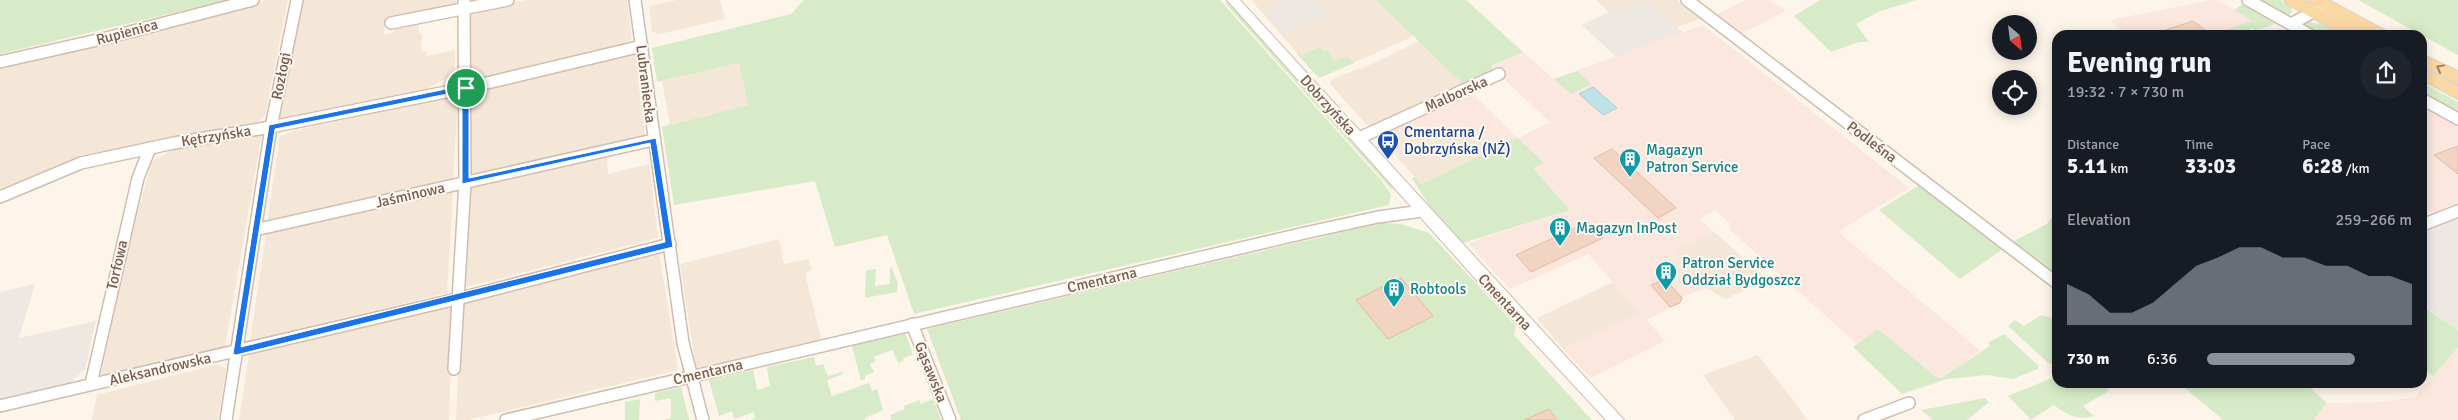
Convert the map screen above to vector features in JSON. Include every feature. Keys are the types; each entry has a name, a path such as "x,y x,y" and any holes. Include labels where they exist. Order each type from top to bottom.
{"main road":[{"path":"2292,0 2340,13 2371,30"},
{"path":"2315,6 2347,30"},
{"path":"2427,62 2458,78"},
{"path":"2427,77 2458,93"}],"street":[{"name":"Rupienica","path":"0,62 106,38 253,0"},
{"name":"Rozłogi","path":"226,420 271,127 296,0"},
{"path":"391,23 464,4 508,0"},
{"name":"Lubraniecka","path":"635,0 653,140 670,244 683,343 703,420"},
{"name":"Dobrzyńska","path":"1234,0 1359,138 1422,211"},
{"name":"Podleśna","path":"1688,0 2052,279"},
{"path":"2248,0 2301,30"},
{"path":"454,369 465,182 466,88 464,4"},
{"path":"2291,24 2315,6"},
{"name":"Kętrzyńska","path":"0,197 80,163 466,88 642,46"},
{"name":"Malborska","path":"1359,138 1499,74"},
{"path":"2427,103 2458,120"},
{"name":"Jaśminowa","path":"255,230 653,140"},
{"name":"Torfowa","path":"91,384 138,178 150,148"},
{"name":"Cmentarna","path":"506,420 1368,219 1422,211 1616,420"},
{"path":"2427,223 2458,211"},
{"name":"Aleksandrowska","path":"0,406 457,299 670,244"},
{"name":"Gąsawska","path":"912,324 950,420"},
{"path":"1864,420 1908,403"}],"shaded area":[{"path":"267,0 288,0 265,115 257,122 84,155 0,193 0,66"},
{"path":"301,0 456,0 456,7 385,22 384,35 393,33 394,29 419,24 419,33 422,33 421,52 427,51 427,56 455,50 455,66 445,79 423,91 280,120"},
{"path":"526,0 627,0 632,39 627,43 470,81 469,12"},
{"path":"677,0 720,0 725,19 660,34 652,32 649,6"},
{"path":"1251,0 1376,0 1414,36 1319,78"},
{"path":"1289,0 1318,0 1329,14 1282,33 1263,10"},
{"path":"1596,0 1677,0 1700,19 1677,27 1643,3 1609,12"},
{"path":"1745,0 1770,0 1786,11 1741,34 1716,15"},
{"path":"2218,0 2253,21 2225,30 2121,30 2110,20"},
{"path":"1643,3 1657,10 1683,32 1616,57 1582,25 1609,12"},
{"path":"1703,25 1909,188 1838,232 1981,351 1941,378 1936,377 1878,329 1857,344 1730,230 1729,222 1715,210 1700,219 1713,231 1672,251 1706,288 1682,297 1680,303 1647,320 1665,341 1591,378 1564,350 1640,313 1588,254 1510,289 1468,243 1570,210 1533,168 1543,163 1518,138 1550,122 1491,67 1523,52 1554,79"},
{"path":"1419,41 1463,84 1461,86 1375,127 1367,125 1330,84 1332,80 1361,69"},
{"path":"635,52 645,137 468,177 470,91"},
{"path":"739,63 748,105 670,125 662,81"},
{"path":"1470,91 1518,138 1487,153 1462,128 1398,158 1376,134"},
{"path":"458,95 453,180 267,222 280,136 296,130"},
{"path":"2427,109 2458,127 2458,206 2444,211 2431,212 2427,208"},
{"path":"1462,128 1487,153 1421,184 1398,158"},
{"path":"262,134 225,347 101,376 126,254 152,161 172,150"},
{"path":"607,154 608,174 649,164 658,238 466,287 470,188"},
{"path":"453,191 447,293 250,340 266,234"},
{"path":"2458,217 2458,331 2427,308 2427,229"},
{"path":"1713,231 1767,279 1726,299 1706,288 1672,251"},
{"path":"779,239 784,264 809,259 812,270 805,273 821,339 696,368 680,264"},
{"path":"659,252 678,370 468,420 456,420 461,306 464,303"},
{"path":"1613,282 1640,313 1564,350 1537,318"},
{"path":"35,284 19,338 96,321 85,369 69,384 0,400 0,292"},
{"path":"449,307 453,308 449,420 239,420 249,354"},
{"path":"2458,338 2458,420 2313,420 2327,403 2380,402 2415,397 2423,388 2427,388 2427,383"},
{"path":"1758,355 1808,420 1735,420 1703,375"},
{"path":"218,364 226,369 218,420 92,420 97,395"}],"green space":[{"path":"0,0 227,0 0,54"},
{"path":"804,0 1220,0 1381,180 1391,194 1389,205 914,314 887,235 835,247 815,181 674,205 662,127 748,105 739,63 657,82 652,48 791,14"},
{"path":"1376,0 1466,0 1523,52 1491,66 1497,72 1465,86"},
{"path":"1820,0 1916,0 1878,12 1856,24 1869,42 1859,42 1831,52 1794,16"},
{"path":"2254,0 2280,0 2291,7 2292,12 2288,17"},
{"path":"2358,0 2458,0 2458,55 2427,38 2427,30 2413,30"},
{"path":"1228,1 1395,188 1391,189 1225,3"},
{"path":"2244,3 2279,21 2270,26 2255,30 2252,28 2250,30 2225,30 2252,21 2234,10"},
{"path":"2309,22 2322,24 2333,30 2308,30 2303,25"},
{"path":"1319,47 1324,52 1327,51 1335,61 1347,56 1354,63 1319,78 1296,53 1303,55"},
{"path":"1577,71 1591,84 1571,94 1554,79"},
{"path":"2427,85 2458,102 2458,117 2427,99"},
{"path":"1518,138 1544,163 1533,168 1570,210 1463,243 1432,210 1412,178 1415,177 1421,184"},
{"path":"1920,185 2003,249 1960,279 1879,210"},
{"path":"2052,216 2052,275 2010,243 2047,224"},
{"path":"1382,223 1401,224 1429,233 1516,326 1514,335 1592,420 961,420 927,329"},
{"path":"892,267 898,284 897,292 865,298 866,270 876,269 875,286 890,284 890,268"},
{"path":"2427,309 2458,331 2458,347 2433,376 2427,371"},
{"path":"2041,315 2052,318 2052,364 2047,362 2008,326 2015,320 2024,326"},
{"path":"1878,329 1936,377 1941,378 1990,346 1988,343 2004,334 2039,366 2038,369 2013,379 1987,375 1947,379 1902,394 1853,347"},
{"path":"905,332 913,355 903,358 904,361 898,363 892,350 874,357 876,361 870,364 874,372 865,376 865,379 861,381 852,346"},
{"path":"814,357 816,366 823,364 828,376 842,372 843,374 827,380 832,396 869,383 872,391 877,389 883,410 865,418 865,420 750,420 755,418 754,412 734,419 732,411 719,416 709,380 753,370 757,390 770,386 767,367"},
{"path":"2052,378 2052,388 2106,388 2109,391 2083,406 2094,416 2083,418 2064,412 2054,405 2031,420 2008,396"},
{"path":"681,387 689,420 664,420 671,418 671,398 655,401 655,393"},
{"path":"2185,388 2310,388 2327,403 2313,420 2223,420"},
{"path":"1985,398 1989,402 1967,420 1933,420 1921,410"},
{"path":"640,399 639,420 625,420 625,402"},
{"path":"933,399 941,420 891,420 890,415 905,409 904,406 919,400 921,404"}],"water":[{"path":"1593,87 1617,108 1603,115 1579,94"}],"building":[{"path":"2193,21 2205,30 2166,30"},
{"path":"2458,146 2458,174 2434,155"},
{"name":"Magazyn Patron Service","path":"1612,149 1676,208 1658,218 1594,158"},
{"name":"Magazyn InPost","path":"1588,222 1603,238 1531,272 1516,255"},
{"name":"Robtools","path":"1401,278 1433,316 1388,339 1356,300"},
{"name":"Patron Service Oddział Bydgoszcz","path":"1665,279 1682,298 1680,303 1670,307 1651,285"},
{"path":"1549,409 1557,420 1524,420"}],"place":[{"name":"Cmentarna / Dobrzyńska (NŻ)","path":"1388,160"},
{"name":"Magazyn Patron Service","path":"1630,178"},
{"name":"Magazyn InPost","path":"1560,247"},
{"name":"Patron Service Oddział Bydgoszcz","path":"1666,291"},
{"name":"Robtools","path":"1394,308"}],"route":[{"path":"466,88 465,182 653,140 670,244 457,299 236,352 271,127 466,88"}]}
